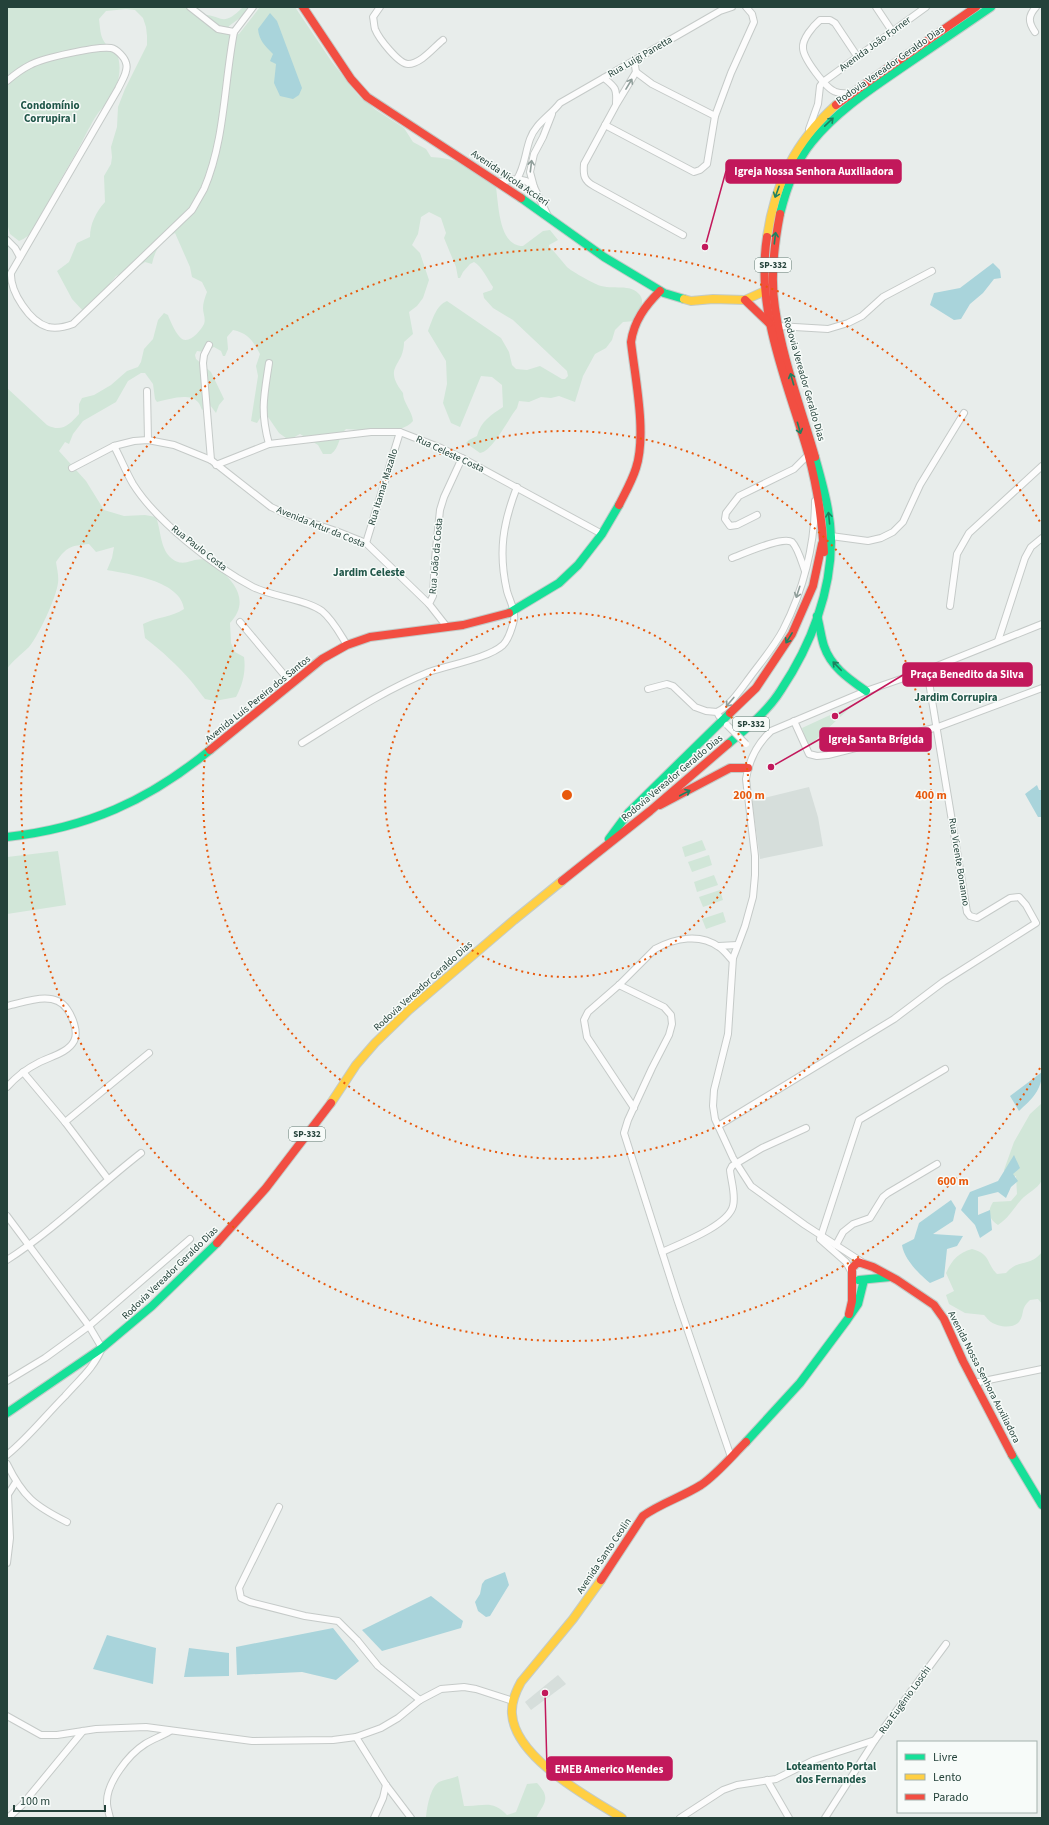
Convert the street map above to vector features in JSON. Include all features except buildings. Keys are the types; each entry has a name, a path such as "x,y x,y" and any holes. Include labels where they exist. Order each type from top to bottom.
{"main road":[{"name":"Avenida Nicola Accieri","path":"303,7 347,72 367,97 498,182 604,257 660,291 677,298 691,301 713,299 745,300 765,291"},
{"name":"Rodovia Vereador Geraldo Dias","path":"827,536 816,486 769,323 765,291 765,246 775,198 792,158 806,136 822,119 851,93 976,7"},
{"name":"Rodovia Vereador Geraldo Dias","path":"7,1413 102,1348 152,1306 209,1252 266,1188 340,1090 356,1065 375,1043 435,986 602,848 650,811 734,739 767,708 781,691 792,673 818,614 827,536 827,499 778,326 775,308 773,270 774,239 778,218 789,182 811,143 836,116 865,93 991,7"},
{"name":"Avenida Luís Pereira dos Santos","path":"7,836 42,833 87,821 150,793 186,770 322,659 347,645 370,637 483,621 513,612 570,573 602,534 618,508 636,468 640,447 640,426 631,342 632,330 642,312 660,291"},
{"path":"745,300 769,323"},
{"path":"602,848 629,812 725,723 756,688 792,634 803,612 813,586 827,536"},
{"path":"818,614 822,641 830,658 837,667 866,691"},
{"path":"650,811 723,771 730,768 748,768"},
{"path":"865,1279 870,1275 870,1269 865,1262 854,1264 853,1275 858,1280 890,1277"},
{"name":"Avenida Nossa Senhora Auxiliadora","path":"865,1262 919,1292 933,1304 942,1316 974,1383 1042,1505"},
{"name":"Avenida Santo Ceolin","path":"847,1320 852,1301 853,1275"},
{"name":"Avenida Santo Ceolin","path":"622,1818 572,1788 555,1775 533,1754 515,1727 512,1712 513,1701 524,1676 547,1652 581,1608 643,1516 702,1484 731,1457 800,1383 858,1304 865,1279"}],"street":[{"path":"190,7 218,29 234,32"},
{"path":"7,81 30,65 46,59 81,52 111,48 119,53 126,63 127,70 118,89 11,273 12,285 17,297 39,323 56,328 63,327 73,324 192,210 204,189 221,126 229,58 234,32 252,7"},
{"path":"380,7 373,17 375,29 386,46 401,62 409,64 419,60 443,40"},
{"name":"Rua Luigi Panetta","path":"548,216 534,187 530,172 532,162 544,137 552,114 560,103 719,9 732,7"},
{"path":"605,125 694,172 700,170 707,164 715,116 731,73 754,22 752,14 746,7"},
{"path":"876,7 892,31"},
{"name":"Avenida João Forner","path":"823,82 926,7"},
{"path":"1035,32 1030,24 1030,14 1036,7"},
{"path":"851,93 836,92 823,82 804,54 803,49 805,40 814,25 820,20 830,20 835,24 857,56"},
{"path":"634,60 636,72 584,164 584,178 588,183 683,235"},
{"path":"636,72 652,84 715,116"},
{"path":"604,78 615,87 617,93 616,105"},
{"path":"806,136 814,119 818,104 820,86 823,82"},
{"name":"Rua Luigi Panetta","path":"518,178 522,171 530,138 541,121 552,114"},
{"path":"498,182 518,178 526,181 534,187"},
{"path":"7,240 15,248 20,257"},
{"path":"778,326 828,329 848,323 862,316 883,297 932,271"},
{"path":"209,345 204,355 203,371 211,460"},
{"path":"269,363 262,406 263,421 269,444"},
{"path":"147,391 148,440"},
{"path":"827,536 868,541 881,538 893,532 903,522 920,485 964,413"},
{"name":"Rua Celeste Costa","path":"216,465 269,444 370,432 400,432 462,458 518,487 602,534"},
{"name":"Rua Itamar Mazallo","path":"366,543 400,432"},
{"name":"Avenida Artur da Costa","path":"72,468 114,446 139,440 148,440 174,445 211,460 271,507 288,515 366,543 430,604"},
{"name":"Rua Paulo Costa","path":"114,446 134,485 152,508 173,529 213,562 252,586 266,593 294,600 320,610 334,626 347,645"},
{"path":"757,515 737,525 730,526 725,519 726,513 739,496 794,469 807,456"},
{"name":"Rua João da Costa","path":"447,627 430,604 433,596 434,559 440,510 444,497 462,458"},
{"path":"950,606 957,554 969,533 1042,466"},
{"path":"648,689 666,684 673,686 695,707 706,711 717,712 723,710 744,685 782,631 793,607 812,544 816,486"},
{"path":"302,744 382,693 430,672 487,653 503,645 515,619 507,590 504,570 503,538 508,511 518,487"},
{"path":"998,641 1025,558 1031,547 1042,538"},
{"path":"732,558 774,542 787,540 793,543 805,571"},
{"path":"240,622 291,683"},
{"path":"853,1275 846,1262 820,1237 751,1186 736,1163 718,1126 713,1106 714,1090 728,1034 732,960 753,897 755,856 746,779 748,768 755,751 764,737 771,731 866,691 927,670 1042,624"},
{"name":"Rua Vicente Bonanno","path":"718,1126 894,1019 943,982 1036,923 1026,905 1019,897 1010,898 977,918 970,916 967,912 938,727 927,670"},
{"path":"794,721 809,754 817,756 828,755 938,727 1042,688"},
{"path":"717,712 725,723 755,751"},
{"path":"634,1108 587,1037 584,1020 588,1012 619,985 655,948 689,938 699,938 719,946 737,945"},
{"path":"719,946 732,960"},
{"path":"619,985 664,1008 671,1015 672,1024 669,1035 628,1120 624,1133 662,1252 731,1457"},
{"path":"7,1006 47,998 57,1000 64,1004 69,1012 76,1032 75,1040 71,1045 62,1052 23,1072 7,1087"},
{"path":"65,1122 149,1053"},
{"path":"820,1237 859,1120 946,1069"},
{"path":"23,1072 65,1122 108,1179"},
{"path":"662,1252 717,1225 729,1214 734,1201 730,1170 736,1163 762,1148 806,1128"},
{"path":"7,1260 30,1246 108,1179 141,1153"},
{"path":"836,1245 843,1232 853,1224 870,1218 883,1197 937,1164"},
{"path":"7,1216 90,1326 102,1348 94,1365 85,1376 25,1440 7,1455"},
{"path":"820,1237 865,1262"},
{"path":"7,1381 45,1358 90,1326 190,1239"},
{"path":"974,1383 1042,1369"},
{"path":"7,1464 16,1482 32,1501 46,1511 67,1522"},
{"path":"7,1563 10,1538 8,1495 16,1482"},
{"path":"279,1507 238,1588 241,1598 250,1602 305,1616 338,1621 357,1640 378,1666 420,1700"},
{"name":"Rua Eugênio Loschi","path":"680,1818 722,1790 737,1785 776,1779 814,1760 875,1740 946,1644"},
{"path":"7,1716 41,1735 57,1735 83,1731 146,1727 252,1741 333,1740 356,1737 386,1725 398,1718 420,1700 441,1689 464,1687 476,1689 513,1701"},
{"path":"8,1818 22,1804 83,1731"},
{"path":"110,1818 107,1802 108,1796 112,1782 120,1770 144,1745 170,1731"},
{"path":"356,1737 386,1784 411,1818"},
{"path":"825,1818 875,1740"},
{"path":"767,1780 789,1818"},
{"path":"374,1818 383,1798 386,1784"}],"shaded area":[{"path":"809,787 818,817 823,846 760,859 752,801"},
{"path":"558,1675 566,1684 531,1710 525,1702"}],"green space":[{"path":"7,7 194,7 199,15 207,15 225,19 230,18 243,7 251,7 248,12 229,26 228,29 235,35 239,34 260,7 295,7 332,62 358,95 376,110 404,128 413,142 426,149 431,157 449,159 465,164 480,171 495,181 501,221 508,239 514,244 523,246 543,231 550,230 558,240 549,245 549,247 569,269 601,286 629,288 634,290 641,296 642,299 641,307 635,321 623,322 615,330 612,340 606,348 595,354 583,376 575,402 559,396 551,398 541,397 529,402 519,401 517,408 495,441 485,451 480,453 466,443 477,436 484,422 503,407 502,385 492,377 481,376 460,427 451,423 443,403 447,384 446,361 428,331 437,310 443,303 447,301 501,338 509,352 512,365 516,369 527,370 540,366 562,379 565,379 568,376 567,371 513,320 493,308 484,298 483,293 492,290 493,287 482,269 477,264 474,262 470,264 460,278 458,278 456,267 444,238 446,233 441,218 429,212 421,217 418,234 412,245 420,253 429,280 423,298 417,306 409,312 413,334 404,342 401,357 394,372 394,377 403,393 404,400 411,413 413,421 407,426 400,429 381,431 346,429 343,432 336,449 331,454 323,454 318,445 300,434 287,441 286,438 279,433 266,414 262,415 257,423 251,421 258,376 256,366 260,354 250,338 243,333 233,330 227,337 228,349 225,356 223,356 221,351 214,347 204,352 197,351 195,355 196,359 211,372 224,399 219,405 216,413 210,405 202,410 198,402 194,399 184,397 157,402 155,399 153,384 145,373 141,373 128,381 116,402 83,421 73,434 69,444 65,442 59,451 86,481 104,510 124,516 145,515 156,517 162,543 170,557 175,561 184,563 202,559 207,560 225,575 235,587 240,601 236,616 230,623 231,643 235,652 244,657 245,667 242,682 236,697 215,701 205,699 180,669 145,638 143,624 174,614 184,609 181,599 164,585 153,580 107,570 112,558 114,547 96,552 89,544 74,546 63,553 56,562 58,583 51,607 29,647 14,660 7,669 7,388 47,425 61,428 69,424 79,414 79,404 82,398 94,395 111,385 127,371 138,367 141,362 144,349 153,339 158,320 164,313 168,315 176,332 182,339 188,340 195,336 204,324 205,320 203,306 207,292 202,282 192,277 190,267 175,233 166,239 160,246 155,254 152,264 145,262 136,268 116,276 101,295 84,312 72,299 57,271 69,262 77,243 90,237 94,218 105,202 104,176 111,164 111,147 117,127 118,107 125,89 147,45 146,27 143,18 135,10 126,9 106,11 99,19 102,38 107,45 116,51 120,71 111,102 100,110 95,118 56,187 40,223 27,236 19,241 10,234 7,223"},
{"path":"854,704 808,747 802,728"},
{"path":"702,840 706,850 685,857 682,847"},
{"path":"58,851 66,905 7,914 7,857"},
{"path":"709,855 712,865 692,872 688,862"},
{"path":"714,875 718,885 697,892 694,882"},
{"path":"720,890 723,900 703,907 699,897"},
{"path":"723,912 726,922 706,929 702,919"},
{"path":"1042,1103 1042,1180 1038,1186 1024,1197 1008,1216 998,1225 990,1217 989,1212 993,1202 1011,1201 1017,1194 1016,1176 1007,1179 1004,1170 1014,1142 1030,1114"},
{"path":"972,1249 982,1253 985,1256 997,1274 1006,1273 1015,1266 1033,1260 1042,1252 1042,1304 1038,1299 1030,1300 1025,1306 1019,1322 1013,1326 1001,1326 989,1321 984,1315 965,1313 949,1304 946,1295 954,1291 946,1273 956,1258"},
{"path":"458,1776 464,1806 492,1805 507,1815 516,1812 527,1784 537,1783 545,1796 544,1804 536,1818 426,1818 430,1798 436,1785 441,1781"}],"water":[{"path":"270,13 277,21 302,88 299,95 293,99 280,96 274,83 276,64 270,61 273,54 263,43 259,33 258,29"},
{"path":"993,263 1000,270 1001,278 994,279 983,293 970,304 961,319 954,320 930,305 934,293 960,288"},
{"path":"1037,785 1039,790 1042,790 1042,817 1038,817 1025,794"},
{"path":"1042,1072 1042,1078 1038,1089 1032,1098 1019,1111 1010,1096"},
{"path":"1014,1155 1020,1168 1013,1174 1018,1181 1011,1187 1006,1198 998,1192 978,1197 978,1215 990,1210 992,1230 980,1238 975,1225 961,1210 970,1192 998,1181"},
{"path":"951,1200 956,1208 953,1221 933,1234 963,1236 957,1246 947,1249 944,1277 930,1283 909,1261 902,1245 914,1239 919,1223"},
{"path":"505,1572 509,1585 490,1616 486,1617 478,1611 475,1602 480,1594 482,1584 485,1580"},
{"path":"431,1596 463,1621 461,1628 382,1651 362,1630"},
{"path":"333,1628 359,1661 336,1680 302,1672 237,1675 236,1647"},
{"path":"107,1635 156,1648 153,1684 93,1669"},
{"path":"189,1648 229,1653 229,1676 184,1677"}],"traffic: fast":[{"path":"780,214 785,195 796,167 812,142 832,120 867,92 991,7"},
{"path":"521,198 604,257 664,293 684,299"},
{"path":"728,744 757,719 776,698 802,655 818,617 828,577 831,537 827,506 815,457"},
{"path":"509,613 559,583 578,565 602,534 619,505"},
{"path":"817,616 824,646 831,660 841,672 866,691"},
{"path":"609,839 629,812 730,713"},
{"path":"7,837 64,827 115,809 140,798 163,784 210,750"},
{"path":"7,1413 102,1348 152,1306 217,1243"},
{"path":"859,1280 890,1277"},
{"path":"746,1442 800,1383 847,1320 858,1304 864,1280"},
{"path":"1012,1455 1042,1505"}],"traffic: slow":[{"path":"767,237 775,199 789,165 809,134 836,105"},
{"path":"684,299 691,301 713,299 745,300 765,291"},
{"path":"331,1103 356,1065 375,1043 409,1010 562,881"},
{"path":"601,1580 573,1619 521,1682 514,1697 512,1714 516,1730 526,1746 539,1761 555,1775 622,1818"}],"traffic: jam":[{"path":"303,7 351,79 367,97 521,198"},
{"path":"836,105 976,7"},
{"path":"780,214 773,261 775,308 787,364 815,457"},
{"path":"767,237 764,265 769,320 783,374 811,465 819,502 824,552"},
{"path":"619,505 636,468 639,454 640,423 631,342 632,334 641,314 660,291"},
{"path":"745,300 769,323"},
{"path":"730,713 756,688 792,634 813,586 822,544"},
{"path":"210,750 322,659 347,645 370,637 463,625 509,613"},
{"path":"562,881 650,811 728,744"},
{"path":"660,805 730,768 748,768"},
{"path":"217,1243 266,1188 331,1103"},
{"path":"849,1314 852,1301 852,1268 858,1262 873,1267 897,1280 934,1305 944,1319 963,1361 1012,1455"},
{"path":"601,1580 643,1516 707,1481 746,1442"}],"place":[{"name":"Igreja Nossa Senhora Auxiliadora","path":"705,247"},
{"name":"Praça Benedito da Silva","path":"835,716"},
{"name":"Igreja Santa Brígida","path":"771,767"},
{"name":"EMEB Americo Mendes","path":"545,1693"}],"district":[{"name":"Condomínio Corrupira I","path":"50,111"},
{"name":"Jardim Celeste","path":"369,572"},
{"name":"Jardim Corrupira","path":"956,697"},
{"name":"Loteamento Portal dos Fernandes","path":"831,1772"}]}
